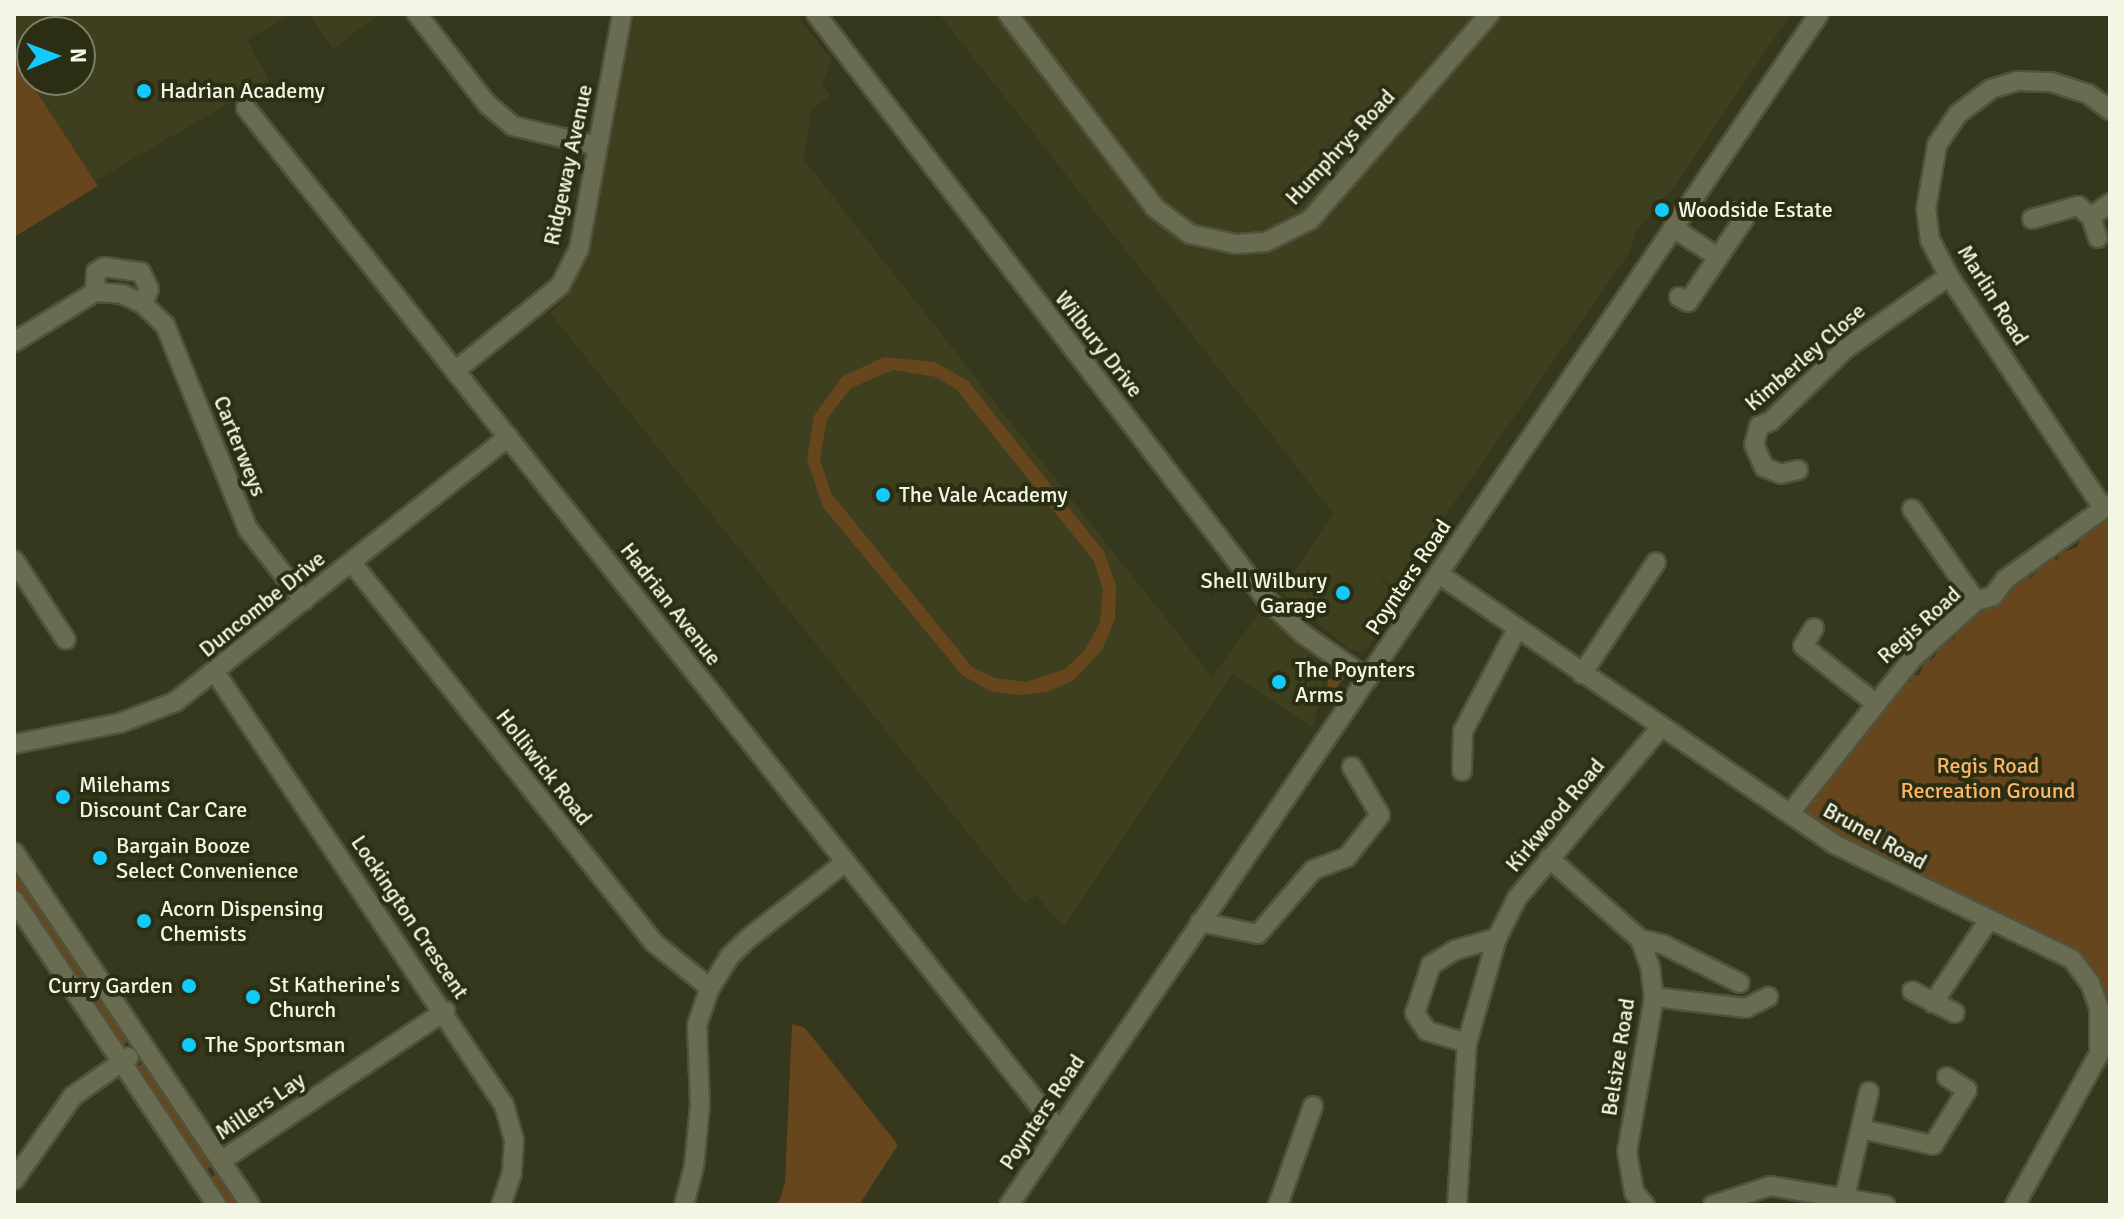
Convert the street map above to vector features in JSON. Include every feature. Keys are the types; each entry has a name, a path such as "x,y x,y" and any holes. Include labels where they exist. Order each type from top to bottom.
{"street":[{"path":"417,14 487,104 513,126 597,146"},
{"name":"Ridgeway Avenue","path":"455,371 560,286 579,249 622,14"},
{"name":"Wilbury Drive","path":"816,14 1266,599 1303,634 1368,679"},
{"name":"Humphrys Road","path":"1008,14 1155,208 1197,237 1236,244 1266,242 1310,220 1490,14"},
{"name":"Poynters Road","path":"1009,1205 1819,14"},
{"name":"Marlin Road","path":"2106,506 1949,276 1930,240 1926,209 1937,145 1958,114 1991,89 2029,80 2075,88 2110,110"},
{"name":"Hadrian Avenue","path":"246,108 1058,1129"},
{"path":"2091,217 2110,203"},
{"path":"2032,219 2078,206 2091,217 2098,238"},
{"path":"1679,297 1688,302 1744,219 1734,212"},
{"path":"1673,228 1718,257"},
{"name":"Carterweys","path":"14,342 95,292 96,272 104,267 125,268 147,277 143,304 165,325 248,529 304,601"},
{"name":"Kimberley Close","path":"1798,470 1781,474 1764,467 1754,445 1759,426 1771,421 1845,349 1949,276"},
{"path":"95,292 122,294 143,304"},
{"name":"Duncombe Drive","path":"14,744 151,714 215,672 508,437"},
{"name":"Regis Road","path":"1790,813 1874,702 1976,601 1993,596 2006,579 2106,506"},
{"path":"1912,509 1976,601"},
{"path":"14,560 66,640"},
{"path":"1582,674 1656,562"},
{"name":"Holliwick Road","path":"352,563 653,942 710,988"},
{"name":"Brunel Road","path":"1440,575 1516,631 1660,728 1882,872 2072,959 2090,983 2099,1008 2105,1055 2015,1205"},
{"path":"1814,628 1803,646 1874,702"},
{"path":"1462,771 1463,731 1516,631"},
{"name":"Lockington Crescent","path":"215,672 445,1011 504,1105 514,1141 512,1173 501,1205"},
{"name":"Kirkwood Road","path":"1457,1205 1467,1043 1497,938 1517,898 1660,728"},
{"path":"1200,922 1258,934 1313,870 1347,857 1380,815 1352,767"},
{"path":"14,852 250,1205"},
{"path":"1549,858 1640,939 1662,944 1740,983"},
{"path":"684,1205 694,1166 700,1105 697,1025 710,988 729,957 750,937 844,863"},
{"path":"14,900 217,1205"},
{"path":"1933,1003 1988,921"},
{"path":"1467,1043 1427,1031 1415,1013 1431,965 1455,950 1497,938"},
{"name":"Belsize Road","path":"1640,939 1654,997 1627,1151 1634,1192 1645,1205"},
{"path":"1912,991 1955,1013"},
{"path":"1654,997 1746,1008 1768,997"},
{"name":"Millers Lay","path":"221,1161 445,1011"},
{"path":"14,1180 73,1096 123,1063 136,1050 139,1037"},
{"path":"1861,1129 1933,1145 1967,1090 1947,1077"},
{"path":"1845,1196 1869,1092"},
{"path":"1278,1205 1313,1106"},
{"path":"1714,1205 1770,1186 1885,1205"}],"shaded area":[{"name":"Hadrian Academy","path":"14,14 292,14 247,40 269,80 95,181 39,96 96,96 96,16 16,16 16,60"},
{"path":"309,14 380,14 333,49"},
{"name":"The Vale Academy","path":"628,14 796,14 832,60 822,85 830,95 811,110 804,160 1212,677 1261,610 1326,669 1313,727 1232,674 1064,927 1036,895 1024,903 550,313 564,300 560,293"},
{"path":"939,14 1791,14 1676,184 1637,230 1630,252 1393,590 1377,571 1397,602 1365,652 1350,650 1281,592 1333,513"}],"green space":[{"path":"14,57 16,96 39,96 98,186 14,237"},
{"path":"884,357 935,362 968,381 1104,552 1116,585 1115,619 1102,650 1074,680 1047,692 1018,695 990,691 962,675 823,507 807,459 814,416 842,377","holes":["893,370 936,377 957,390 1094,561 1103,590 1100,622 1085,650 1065,669 1026,682 995,678 972,667 831,493 820,459 827,419 851,388"]},
{"name":"Regis Road Recreation Ground","path":"2110,512 2110,1046 2074,955 2053,939 1885,867 1806,816 1806,806 1899,684 1911,682 1910,676 1919,675 1925,661 1934,658 1941,646 1956,637 1956,631 1964,630 1955,625 2008,596 2028,569 2029,579 2051,558 2057,560 2060,553 2077,547 2083,532"},
{"path":"1332,664 1344,678 1326,701 1329,668"},
{"path":"14,864 131,1039 120,1047 14,887"},
{"path":"792,1024 805,1028 898,1145 859,1205 778,1205 785,1183"},
{"path":"146,1061 215,1164 205,1171 135,1068"},
{"path":"219,1170 242,1205 226,1205 210,1180"}],"place":[{"name":"Hadrian Academy","path":"144,91"},
{"name":"Woodside Estate","path":"1662,210"},
{"name":"The Vale Academy","path":"883,495"},
{"name":"Shell Wilbury Garage","path":"1343,593"},
{"name":"The Poynters Arms","path":"1279,682"},
{"name":"Milehams Discount Car Care","path":"63,797"},
{"name":"Bargain Booze Select Convenience","path":"100,858"},
{"name":"Acorn Dispensing Chemists","path":"144,921"},
{"name":"Curry Garden","path":"189,986"},
{"name":"St Katherine's Church","path":"253,997"},
{"name":"The Sportsman","path":"189,1045"}]}
